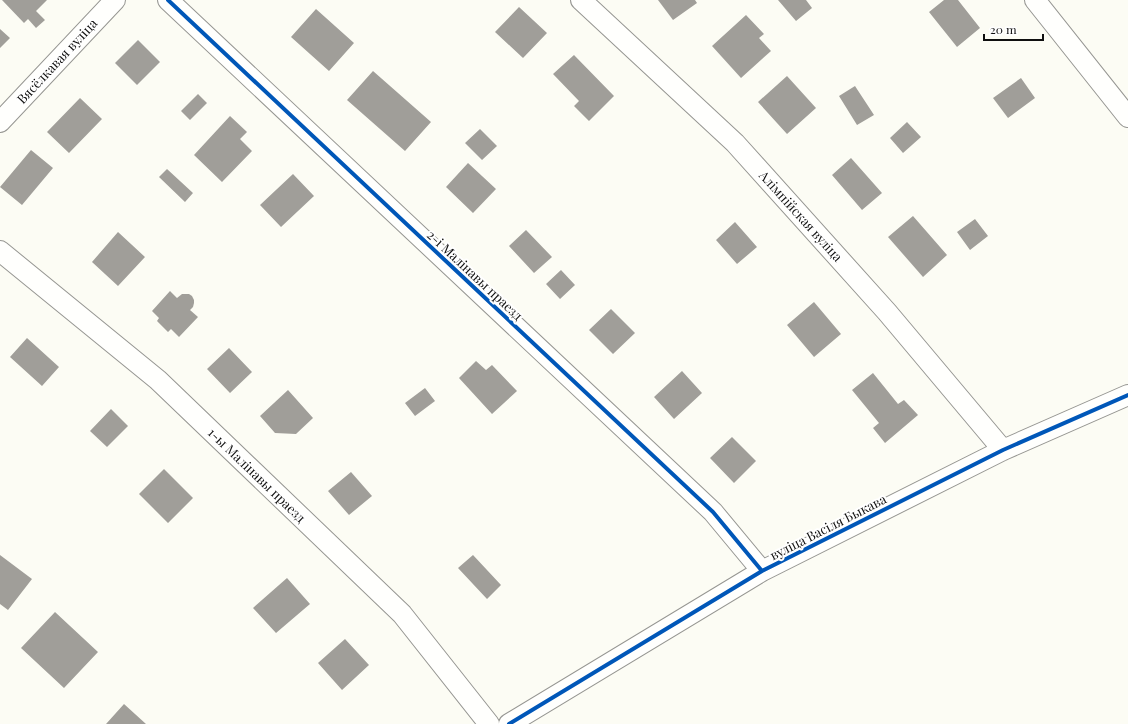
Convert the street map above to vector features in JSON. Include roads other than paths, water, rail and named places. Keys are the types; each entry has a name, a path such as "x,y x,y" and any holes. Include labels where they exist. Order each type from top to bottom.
{"street":[{"name":"Вясёлкавая вуліца","path":"0,122 115,0"},
{"name":"2-і Малінавы праезд","path":"168,0 713,512 762,571"},
{"name":"Алімпійская вуліца","path":"581,0 735,143 887,312 1003,450"},
{"path":"1035,0 1128,116"},
{"name":"1-ы Малінавы праезд","path":"0,251 158,380 402,614 489,724"},
{"name":"вуліца Васіля Быкава","path":"508,724 762,571 1003,450 1128,395"}]}
